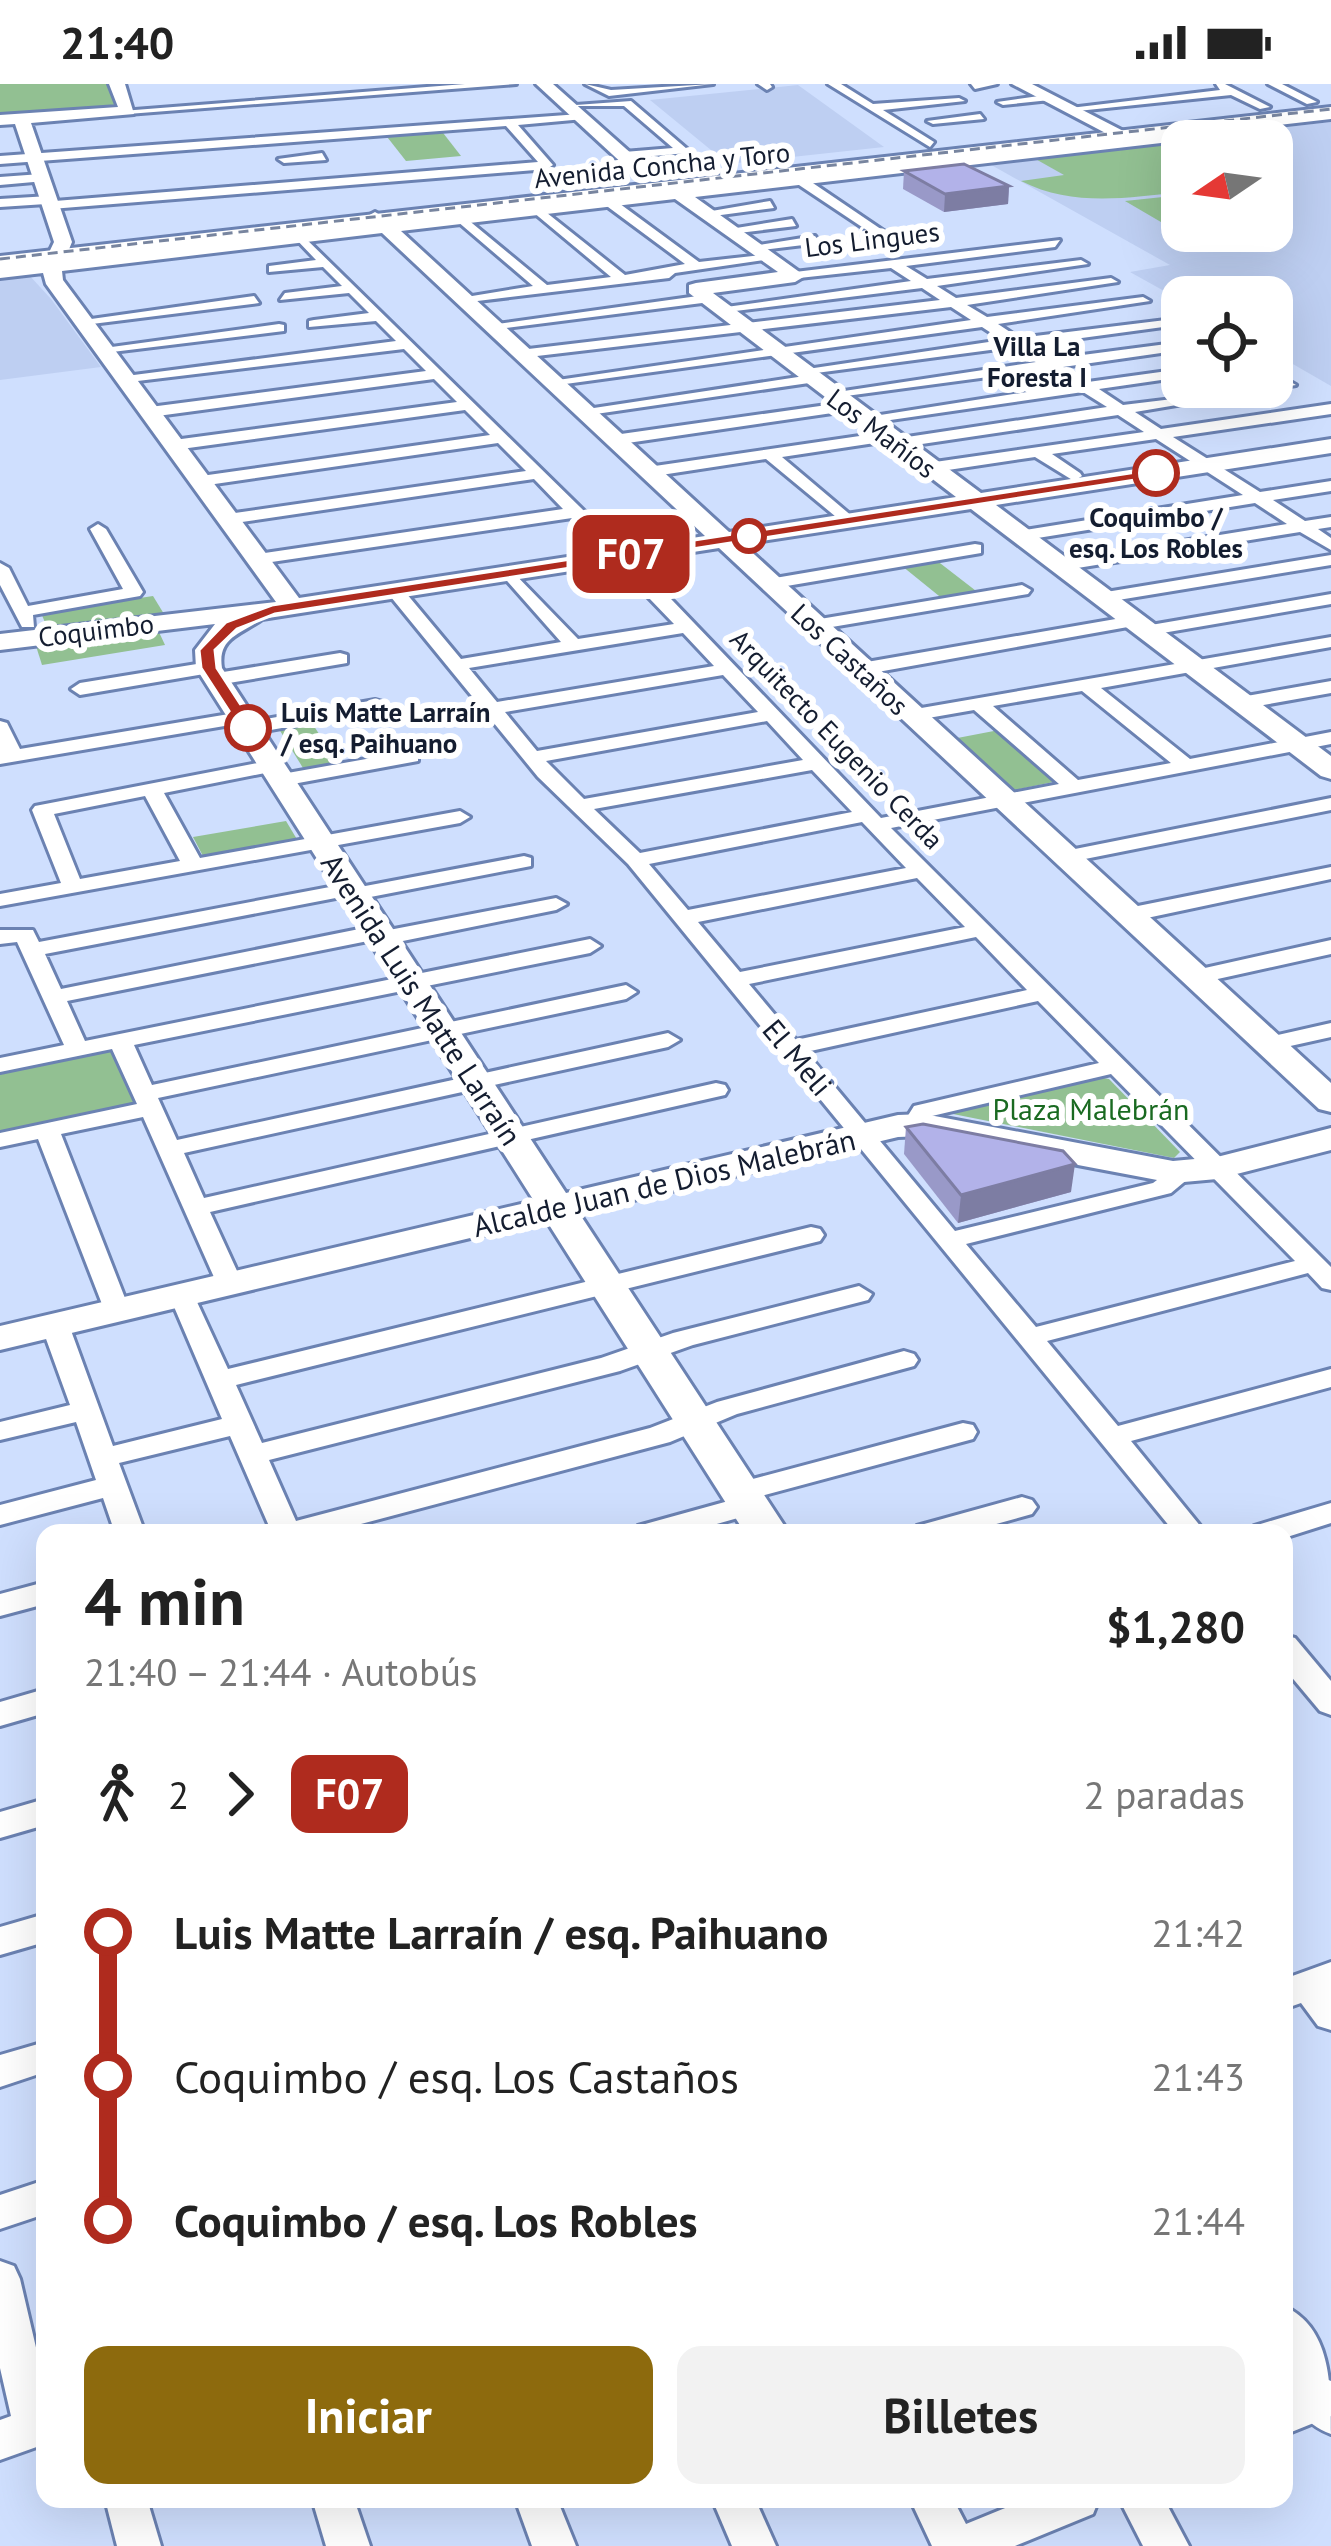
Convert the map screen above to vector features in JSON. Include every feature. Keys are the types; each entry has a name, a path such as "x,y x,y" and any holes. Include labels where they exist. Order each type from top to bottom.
{"main road":[{"path":"1259,114 1324,111"},
{"name":"Avenida Concha y Toro","path":"0,268 58,255 645,176 1102,125 1259,114"},
{"name":"Avenida Concha y Toro","path":"365,216 509,206 1060,145 1259,114"},
{"path":"932,144 969,155"},
{"path":"1025,154 1060,145"},
{"path":"509,206 601,202"},
{"name":"Avenida Concha y Toro","path":"0,249 58,255"}],"street":[{"path":"117,84 128,111"},
{"path":"0,120 511,84"},
{"path":"544,84 645,176"},
{"path":"590,84 605,93 708,84"},
{"path":"833,84 932,144"},
{"path":"975,86 992,84"},
{"path":"1020,84 1066,113 1125,137"},
{"path":"1216,84 1259,114"},
{"path":"1274,84 1324,111"},
{"path":"845,92 867,91"},
{"path":"1003,102 1076,92"},
{"path":"1066,113 1232,92"},
{"path":"868,108 959,101"},
{"path":"0,160 510,122 627,103 683,151 623,156"},
{"name":"Avenida Concha y Toro","path":"58,255 300,237 365,216 461,218 1025,154 1324,111"},
{"path":"893,124 980,117"},
{"path":"21,118 50,202 58,255 53,280 258,559 282,608 217,635 207,650 213,674"},
{"path":"0,203 145,198 545,166 510,122"},
{"path":"442,128 456,144"},
{"path":"375,132 388,148"},
{"path":"309,137 340,183"},
{"path":"201,145 210,162"},
{"path":"123,151 130,168"},
{"path":"284,159 322,157"},
{"path":"468,158 480,172"},
{"path":"399,163 410,178"},
{"path":"218,177 226,192"},
{"path":"0,181 41,178"},
{"path":"800,180 891,240"},
{"path":"137,183 145,198"},
{"path":"678,193 795,275"},
{"path":"601,202 704,291"},
{"path":"706,213 770,206"},
{"path":"537,209 621,278"},
{"name":"Los Castaños","path":"365,216 461,299 1331,1102"},
{"path":"461,218 544,289"},
{"path":"730,230 792,223"},
{"name":"Arquitecto Eugenio Cerda","path":"300,237 620,556 871,820 1115,1066 1200,1170 1322,1273"},
{"path":"704,291 762,253 815,240"},
{"name":"Los Lingues","path":"704,291 795,275 1055,244"},
{"path":"274,269 326,263"},
{"path":"490,326 704,291 926,283 1075,264 1106,283 520,354"},
{"path":"894,265 1331,545"},
{"name":"Los Mañíos","path":"621,278 667,273 704,291 847,407 1331,770"},
{"path":"461,299 621,278"},
{"path":"285,297 352,289"},
{"path":"83,321 254,300"},
{"path":"551,382 1138,302 1173,322 582,410"},
{"path":"314,324 379,316"},
{"path":"104,350 279,328"},
{"path":"126,380 407,344"},
{"path":"847,407 1051,364 1161,349"},
{"path":"150,412 437,374"},
{"path":"614,440 847,407 1161,376"},
{"path":"648,472 1283,386 1325,410"},
{"path":"174,445 469,405"},
{"path":"928,468 1325,410"},
{"path":"201,481 502,438"},
{"name":"Coquimbo","path":"0,642 282,608 1331,446"},
{"path":"1038,452 1074,476"},
{"path":"769,454 848,521"},
{"path":"228,519 538,474"},
{"path":"1018,536 1331,487"},
{"path":"258,559 576,512"},
{"path":"1059,566 1331,522"},
{"path":"22,612 132,593 135,589 98,529"},
{"path":"769,584 975,549"},
{"path":"937,555 954,569"},
{"path":"1100,598 1331,560"},
{"path":"0,568 35,638"},
{"path":"508,573 574,646"},
{"path":"972,582 989,595"},
{"path":"814,625 1022,590"},
{"name":"El Meli","path":"394,591 532,758 635,860 1184,1524"},
{"path":"861,669 1331,599"},
{"path":"456,665 687,627"},
{"path":"911,715 1331,642"},
{"path":"80,689 340,659"},
{"path":"492,709 728,669"},
{"name":"Avenida Luis Matte Larraín","path":"213,674 752,1510"},
{"path":"1085,684 1186,766"},
{"path":"1241,703 1331,687"},
{"path":"978,703 1075,787"},
{"path":"0,727 7,757 375,706"},
{"path":"532,758 771,715"},
{"path":"635,860 1004,801 1331,738"},
{"path":"74,887 41,810 151,788 411,758"},
{"path":"580,806 817,763"},
{"path":"151,788 193,865"},
{"path":"1066,857 1331,804"},
{"path":"0,900 460,817"},
{"path":"77,1049 54,997 18,940 524,862"},
{"path":"683,918 922,871"},
{"path":"1128,915 1331,873"},
{"path":"54,997 556,904"},
{"path":"734,980 980,929"},
{"path":"0,1065 590,946"},
{"path":"1195,976 1331,947"},
{"path":"0,1140 443,1031 626,992"},
{"path":"791,1048 1043,993"},
{"path":"1268,1044 1331,1030"},
{"path":"120,1040 230,1284"},
{"path":"169,1149 668,1040"},
{"path":"914,1125 922,1111 1115,1066"},
{"path":"196,1208 716,1090"},
{"name":"Alcalde Juan de Dios Malebrán","path":"0,1338 914,1125 1200,1170 1331,1139"},
{"path":"46,1130 117,1311"},
{"path":"949,1240 1152,1191 1200,1170"},
{"path":"219,1380 811,1235"},
{"path":"1029,1337 1322,1273"},
{"path":"253,1455 859,1294"},
{"path":"182,1295 284,1524"},
{"path":"55,1325 127,1524"},
{"path":"322,1524 660,1435 904,1360"},
{"path":"1112,1438 1331,1378"},
{"path":"0,1431 86,1410"},
{"path":"0,1515 239,1424"},
{"path":"689,1524 752,1510 963,1432"},
{"path":"1293,1525 1331,1514"},
{"path":"976,1524 1008,1518"},
{"path":"0,1605 36,1595"},
{"path":"1293,1652 1319,1669 1331,1703"},
{"path":"0,1714 36,1704"},
{"path":"0,1825 36,1815"},
{"path":"0,1941 36,1931"},
{"path":"1308,1985 1331,2015"},
{"path":"0,2072 36,2060"},
{"path":"0,2212 36,2200"},
{"path":"0,2279 26,2431"},
{"path":"1293,2355 1314,2406"},
{"path":"128,2508 139,2546"},
{"path":"336,2508 348,2546"},
{"path":"539,2508 554,2546"},
{"path":"737,2508 754,2546"},
{"path":"935,2508 954,2546"},
{"path":"964,2546 1056,2508"},
{"path":"1145,2508 1167,2546"}],"shaded area":[{"path":"798,85 884,147 728,164 650,100"},
{"path":"1331,122 1331,386 1293,364 1293,276 1161,276 1161,289 1130,272 1170,265 986,162 1161,142 1161,252 1293,252 1293,126"},
{"path":"29,275 101,367 0,380 0,278"}],"green space":[{"path":"0,84 111,84 122,107 0,119"},
{"path":"440,129 461,156 406,161 384,133"},
{"path":"1161,142 1161,194 1060,195 1021,181 1064,175 1032,157"},
{"path":"1161,197 1161,222 1125,201"},
{"path":"936,560 980,594 944,600 902,566"},
{"path":"153,596 164,614 47,627 41,613"},
{"path":"158,630 165,645 42,665 36,646"},
{"path":"312,723 337,762 303,768 279,729"},
{"path":"999,730 1058,781 1005,792 947,740"},
{"path":"286,821 298,841 204,858 193,837"},
{"path":"116,1048 141,1106 0,1135 0,1071"},
{"name":"Plaza Malebrán","path":"1094,1076 1109,1079 1180,1152 1174,1158 948,1113 949,1109"}],"building":[{"path":"964,164 1009,186 945,194 904,171"},
{"path":"923,1124 1063,1151 1075,1164 961,1195 906,1127"}],"railway":[{"path":"0,259 1331,109"}],"bus line":[{"name":"F07","path":"248,728 209,668 207,650 231,626 272,610 1156,473"}],"place":[{"name":"Coquimbo / esq. Los Robles","path":"1156,473"},
{"name":"Luis Matte Larraín / esq. Paihuano","path":"248,728"}],"district":[{"name":"Villa La Foresta I","path":"1037,362"}]}
